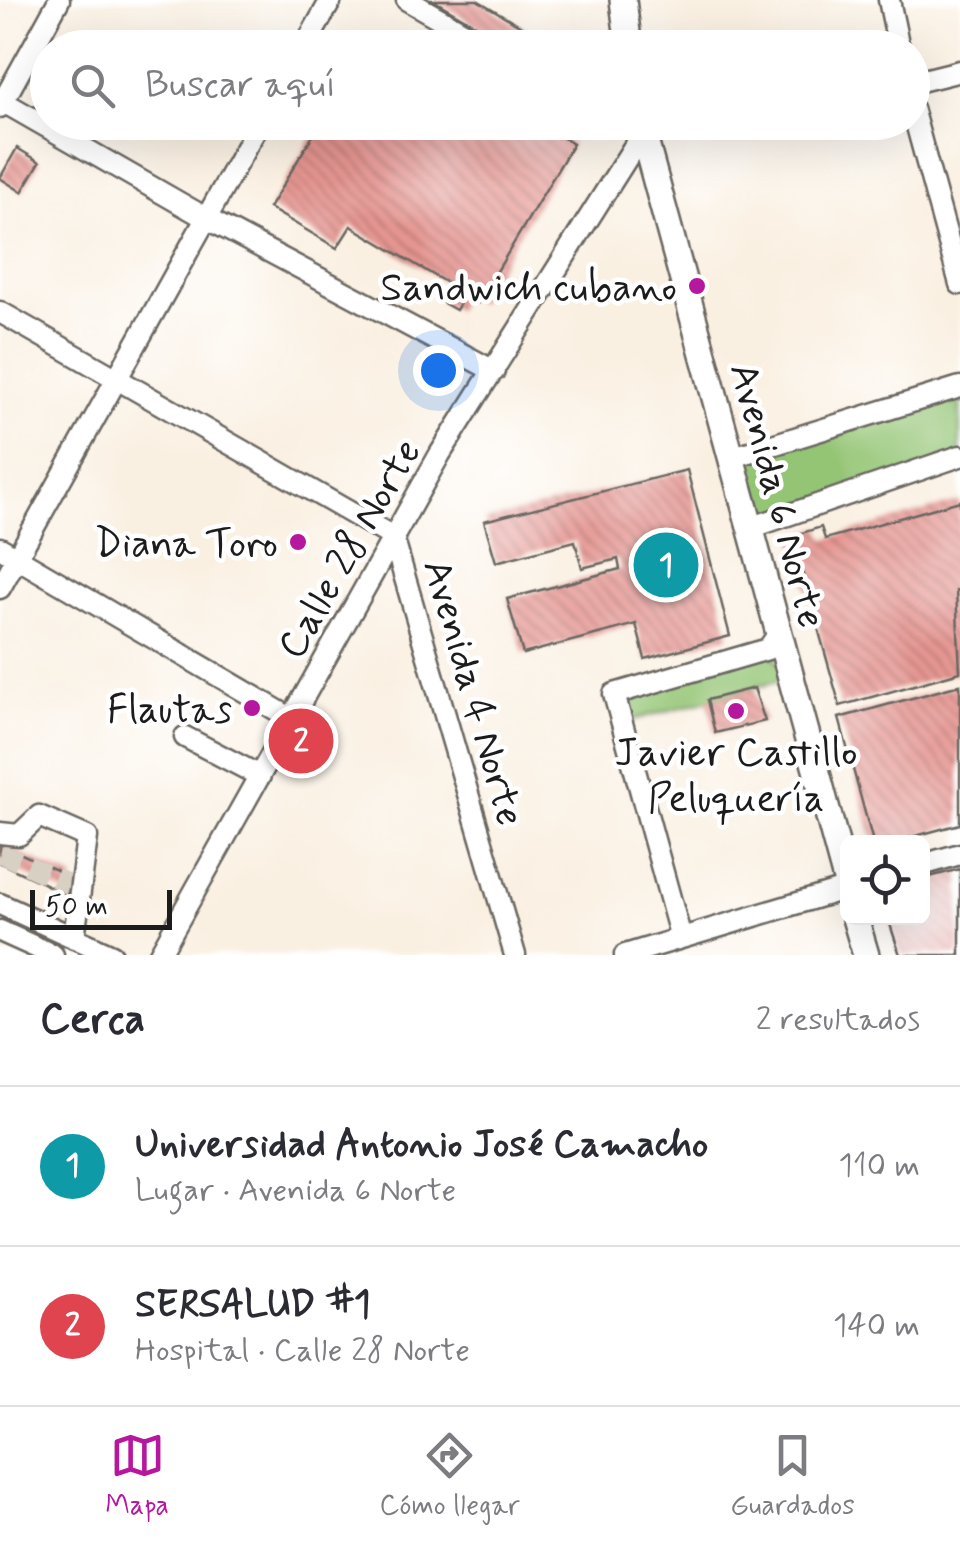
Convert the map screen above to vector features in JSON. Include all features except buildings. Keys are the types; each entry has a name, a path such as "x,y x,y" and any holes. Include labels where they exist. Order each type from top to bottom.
{"main road":[{"path":"623,0 627,30"},
{"name":"Avenida 6 Norte","path":"639,140 750,528 777,648 840,861"},
{"path":"858,925 866,955"}],"street":[{"path":"42,30 59,0"},
{"path":"314,30 331,0"},
{"path":"408,0 459,30"},
{"path":"889,0 895,30"},
{"path":"30,52 1,103 30,119"},
{"path":"930,78 960,71"},
{"path":"67,140 494,371"},
{"path":"0,588 9,553 117,378 249,140"},
{"name":"Calle 28 Norte","path":"160,955 393,538 627,140"},
{"path":"921,140 960,284"},
{"name":"Avenida 4 Norte","path":"0,312 393,538 515,955"},
{"path":"730,458 960,387"},
{"path":"750,528 960,456"},
{"path":"9,553 292,719"},
{"path":"681,938 614,694 777,648"},
{"path":"185,737 260,776"},
{"path":"0,833 19,835 39,816 87,837 75,888 74,938"},
{"path":"930,863 960,854"},
{"path":"625,955 840,890"},
{"path":"0,904 112,955"},
{"path":"0,931 53,955"}],"green space":[{"path":"960,387 960,456 750,528 730,458"},
{"path":"768,649 791,678 622,723 614,694"}],"tunnel":[{"path":"0,853 70,885"}],"place":[{"name":"Sandwich cubano","path":"697,286"},
{"name":"Diana Toro","path":"298,542"},
{"name":"Universidad Antonio José Camacho","path":"666,565"},
{"name":"Flautas","path":"252,708"},
{"name":"Javier Castillo Peluquería","path":"736,711"},
{"name":"SERSALUD #1","path":"301,741"}]}
